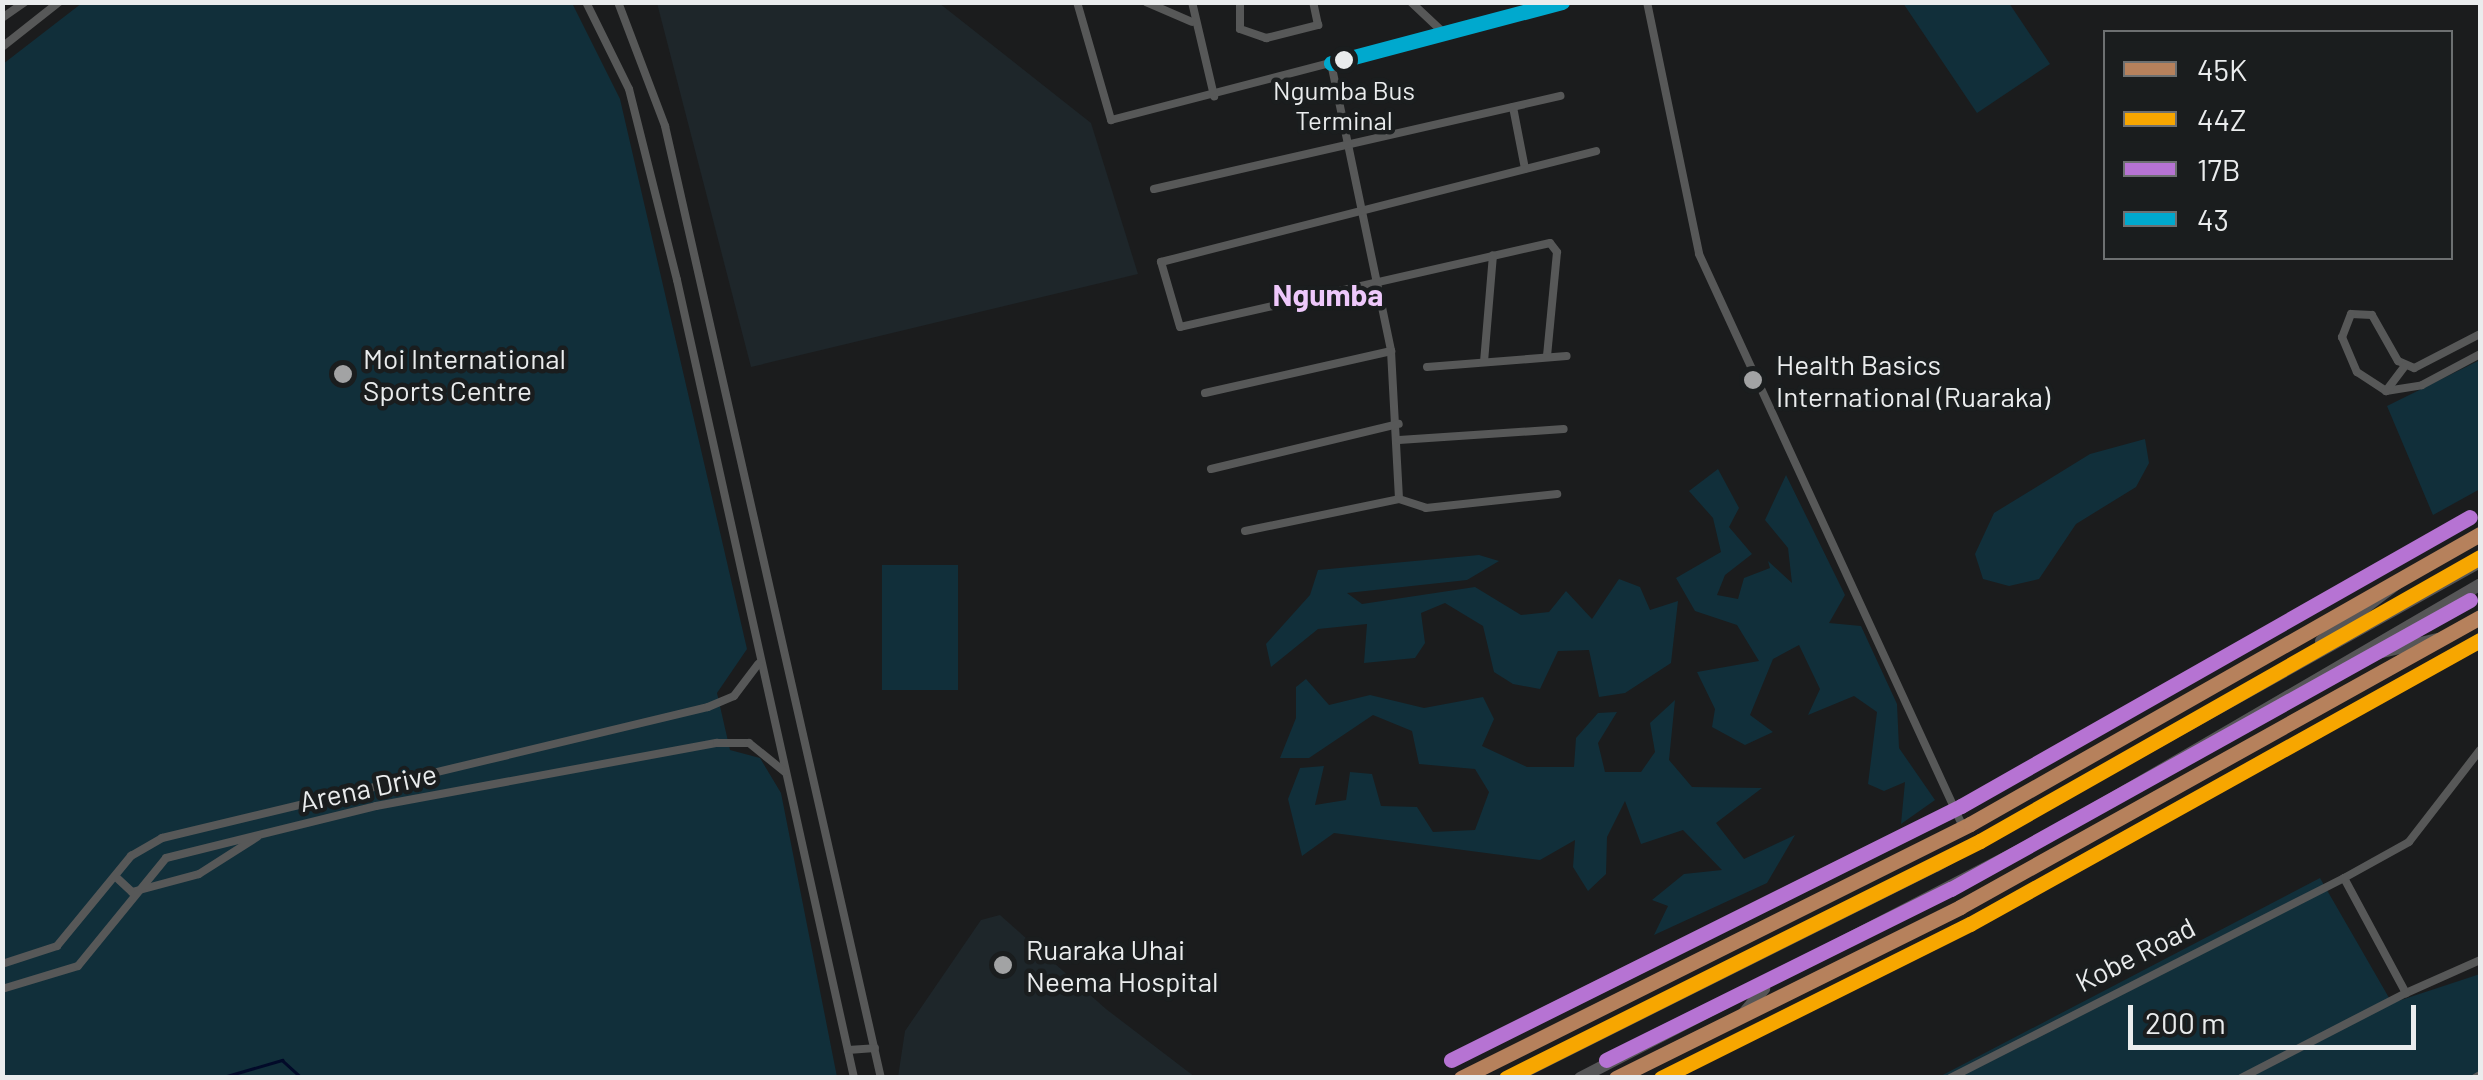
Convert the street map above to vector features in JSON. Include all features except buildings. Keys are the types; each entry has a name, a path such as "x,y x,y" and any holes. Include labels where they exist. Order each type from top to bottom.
{"highway":[{"path":"1512,1078 1936,866 2480,562"},
{"path":"2274,674 2403,579"},
{"path":"1580,1078 1769,983 2357,660 2480,584"},
{"path":"2357,660 2438,639"},
{"path":"1742,1014 1769,983"}],"main road":[{"path":"1460,1078 1963,827 2480,534"},
{"path":"1615,1078 1960,907 2480,617"}],"street":[{"path":"2,18 24,2"},
{"path":"2,47 59,2"},
{"path":"586,2 629,90 854,1078"},
{"path":"618,2 666,126 881,1078"},
{"path":"1077,2 1104,117 1214,96 1564,2"},
{"path":"1146,2 1192,22"},
{"path":"1192,2 1192,22 1214,96"},
{"path":"1240,2 1240,29 1266,38 1318,24 1313,2"},
{"path":"1411,2 1444,34"},
{"path":"1647,2 1700,254 1963,827"},
{"path":"1331,63 1380,281 1398,424 1399,499"},
{"path":"1154,189 1561,96"},
{"path":"1514,106 1525,168"},
{"path":"1546,356 1556,248 1493,256 1172,325 1164,259 1596,151"},
{"path":"1484,362 1493,256"},
{"path":"2404,366 2372,315 2346,320 2342,338 2357,372 2386,391 2422,385 2480,354"},
{"path":"2404,366 2423,367 2480,334"},
{"path":"1205,393 1391,352"},
{"path":"1427,367 1567,356"},
{"path":"2386,391 2404,366"},
{"path":"1211,470 1398,424"},
{"path":"1399,440 1564,429"},
{"path":"1246,531 1399,499 1426,508 1557,494"},
{"name":"Arena Drive","path":"2,964 57,946 116,877 151,844 195,829 708,708 734,696 758,663"},
{"name":"Arena Drive","path":"2,989 78,966 132,892 166,858 260,834 716,743 749,743 786,772"},
{"name":"Kobe Road","path":"1950,1078 2409,842 2480,750"},
{"path":"116,877 132,892 222,867 260,834"},
{"path":"2344,878 2406,992"},
{"path":"2241,1078 2406,992 2480,960"},
{"path":"848,1050 876,1048"}],"shaded area":[{"name":"Moi International Sports Centre","path":"82,3 572,3 620,99 747,649 717,693 730,750 760,758 781,793 837,1077 3,1077 3,64"},
{"path":"657,3 939,3 1091,123 1138,274 751,367"},
{"path":"1903,3 2009,3 2050,64 1977,113"},
{"path":"2480,360 2480,489 2433,515 2387,406"},
{"path":"2145,439 2149,463 2136,487 2076,524 2039,579 2009,586 1983,579 1975,554 1994,513 2090,454"},
{"path":"1718,469 1739,508 1729,527 1752,554 1725,575 1717,595 1738,599 1744,578 1770,568 1768,561 1792,583 1788,548 1765,520 1786,475 1845,595 1829,623 1861,626 1897,704 1899,748 1935,800 1901,824 1905,782 1884,791 1868,784 1877,712 1854,696 1808,715 1820,689 1799,645 1773,659 1750,715 1773,732 1745,745 1712,727 1715,709 1697,672 1759,661 1737,625 1695,611 1676,578 1721,552 1713,518 1689,491"},
{"path":"1479,555 1499,561 1467,580 1347,593 1362,604 1475,587 1521,615 1549,612 1566,591 1592,619 1619,579 1640,587 1650,610 1678,601 1671,663 1625,693 1599,697 1589,650 1558,651 1540,689 1513,684 1494,672 1483,626 1445,603 1421,613 1425,643 1415,658 1364,663 1367,624 1318,629 1271,667 1266,644 1310,595 1318,570"},
{"path":"882,565 958,565 958,690 882,690"},
{"path":"1306,679 1329,705 1370,695 1424,708 1483,697 1494,719 1482,746 1527,767 1574,767 1576,738 1598,713 1617,712 1598,743 1605,772 1641,772 1655,752 1650,723 1675,700 1669,760 1692,787 1762,788 1716,823 1744,859 1795,835 1767,883 1654,935 1668,906 1652,900 1684,874 1722,870 1683,830 1641,844 1625,801 1607,837 1606,874 1588,891 1573,867 1575,840 1540,860 1334,833 1302,856 1288,799 1300,768 1324,766 1315,805 1346,800 1350,772 1372,774 1381,806 1417,807 1433,832 1475,830 1489,792 1475,769 1419,764 1412,731 1373,715 1309,758 1280,758 1296,718 1296,687"},
{"path":"2320,878 2392,1003 2480,974 2480,1077 1937,1078"},
{"name":"Ruaraka Uhai Neema Hospital","path":"1000,915 1106,1009 1195,1077 898,1077 905,1031 981,920"}],"waterway":[{"path":"220,1078 282,1060 302,1078"}],"transit line":[{"name":"43","path":"1331,63 1562,2"},
{"name":"17B","path":"1451,1060 1961,806 2470,517"},
{"name":"45K","path":"1461,1078 1970,824 2480,534"},
{"name":"44Z","path":"1506,1078 1980,841 2480,557"},
{"name":"17B","path":"1606,1060 1951,889 2470,600"},
{"name":"45K","path":"1616,1078 1960,907 2480,617"},
{"name":"44Z","path":"1661,1078 1970,924 2480,640"}],"place":[{"name":"Ngumba Bus Terminal","path":"1344,60"},
{"name":"Moi International Sports Centre","path":"343,374"},
{"name":"Health Basics International (Ruaraka)","path":"1753,380"},
{"name":"Ruaraka Uhai Neema Hospital","path":"1003,965"}],"district":[{"name":"Ngumba","path":"1328,294"}]}
